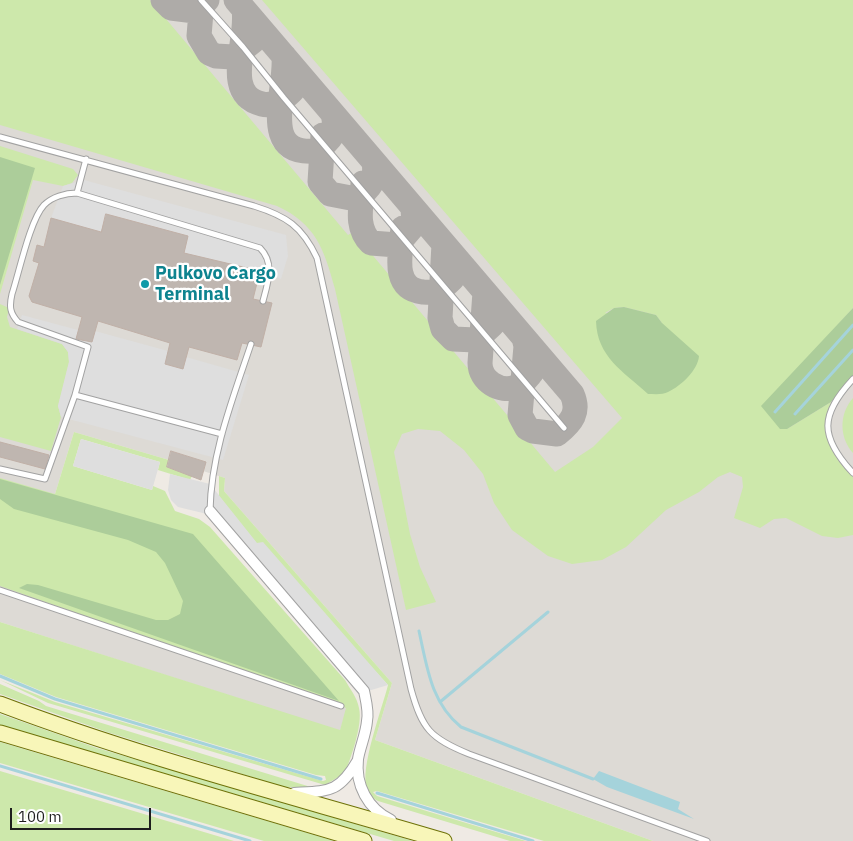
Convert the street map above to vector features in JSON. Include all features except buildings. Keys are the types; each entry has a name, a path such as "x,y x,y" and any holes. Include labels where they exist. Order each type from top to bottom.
{"main road":[{"path":"0,704 95,737 280,794 444,841"},
{"path":"0,733 364,841"}],"street":[{"path":"210,511 364,690 367,723 358,759 359,781 368,800 381,815 403,829"},
{"path":"280,794 309,794 330,789 344,780 358,759"}],"lane":[{"path":"201,0 243,47 284,98 564,428"},
{"path":"0,137 271,211 288,220 300,230 317,258 411,689 418,715 427,730 461,750 707,841"},
{"path":"77,193 86,159"},
{"path":"0,470 45,479 75,394 88,347 18,322 12,315 9,306 36,218 44,204 58,196 77,193 260,248 267,255 270,266 263,301"},
{"path":"210,511 210,488 222,434 251,344"},
{"path":"853,379 834,401 828,425 832,446 853,473"},
{"path":"75,394 222,434"},
{"path":"0,590 341,706"}],"shaded area":[{"path":"0,0 853,0 853,841 653,841 375,740 392,683 224,491 225,478 203,471 205,462 172,451 169,460 74,432 55,494 347,708 340,731 0,622"},
{"path":"84,180 286,235 288,256 281,279 260,271 184,253 188,236 107,214 101,232 51,218 63,186"},
{"path":"22,315 78,330 76,339 92,342 95,331 168,351 165,364 183,369 186,357 249,375 223,460 61,417 58,406 69,362 68,352 62,344 17,329"},
{"path":"81,439 160,462 152,490 73,466"},
{"path":"170,474 210,484 257,543 263,542 388,685 358,694 207,514 178,507 171,500 168,490"}],"green space":[{"path":"0,0 150,0 348,235 353,232 555,472 593,447 622,418 262,0 853,0 853,308 823,341 787,429 831,402 828,426 830,443 837,459 853,477 853,535 838,538 822,536 786,518 774,519 760,528 734,518 743,487 742,477 730,472 718,477 699,492 666,510 626,547 602,560 572,564 548,556 512,530 494,503 483,474 464,450 440,431 418,429 402,434 394,452 410,534 420,567 436,602 406,610 335,289 322,250 310,230 290,213 277,206 0,125","holes":["624,307 656,315 662,323 605,313 614,308"]},
{"path":"0,146 73,169 78,175 72,183 63,186 33,180 0,294"},
{"path":"0,157 35,168 0,285"},
{"path":"0,304 9,308 7,317 10,327 62,344 68,352 69,362 58,406 61,417 51,451 0,437"},
{"path":"624,307 656,315 662,323 699,356 696,367 683,382 664,394 648,394 613,362 601,344 597,334 596,321 614,308"},
{"path":"853,308 853,377 831,402 787,429 780,429 761,406"},
{"path":"853,398 853,453 845,440 842,426 845,411"},
{"path":"74,432 169,460 167,467 192,476 190,480 158,470 160,462 81,439 73,466 152,490 153,486 165,491 175,511 199,519 210,527 345,680 355,697 359,708 359,723 356,741 345,773 325,785 48,703 0,680 55,702 323,781 326,780 325,776 316,775 56,697 0,674 0,622 340,730 346,708 0,586 0,478 55,494"},
{"path":"219,476 225,478 224,491 392,683 375,740 653,841 544,841 377,791 373,792 377,796 526,841 510,841 378,801 371,797 365,780 366,768 372,739 388,685 257,544 219,497"},
{"path":"0,479 193,534 339,701 19,588 27,584 38,585 156,620 168,620 180,614 183,601 165,563 156,552 128,540 14,509 0,499"},
{"path":"0,684 46,706 314,788 284,787 107,732 0,694"},
{"path":"0,714 97,748 413,841 394,841 0,725"},
{"path":"0,742 334,841 264,841 0,763"},
{"path":"0,771 234,841 0,841"}],"water":[{"path":"599,771 680,802 678,809 694,819 607,787 593,779"}],"waterway":[{"path":"775,412 853,325"},
{"path":"795,414 853,350"},
{"path":"440,702 548,612"},
{"path":"419,631 428,671 437,696 443,707 461,727 593,779"},
{"path":"0,676 55,699 321,779"},
{"path":"0,766 250,841"},
{"path":"377,793 533,841"}],"taxiway":[{"path":"163,0 171,8 195,11 207,0"},
{"path":"202,0 199,36 209,53 216,56 233,57 252,42"},
{"path":"236,0 572,394 575,411 567,425 557,434 533,431 527,428 520,415 526,346 524,338"},
{"path":"244,10 245,23 240,65 240,78 243,89 250,98 266,105 278,102 292,91"},
{"path":"284,56 279,118 281,132 287,143 298,150 316,151 332,136 334,131 333,114"},
{"path":"323,135 320,182 330,194 356,199 365,191 373,179 374,162"},
{"path":"363,183 360,215 362,229 371,243 397,245 414,225 413,208"},
{"path":"403,228 400,267 406,284 413,289 432,292 442,288 452,279"},
{"path":"444,244 440,318 443,329 453,339 476,340 492,325"},
{"path":"485,292 480,363 483,375 498,387 510,388 521,384 532,372"}],"place":[{"name":"Pulkovo Cargo Terminal","path":"145,284"}]}
